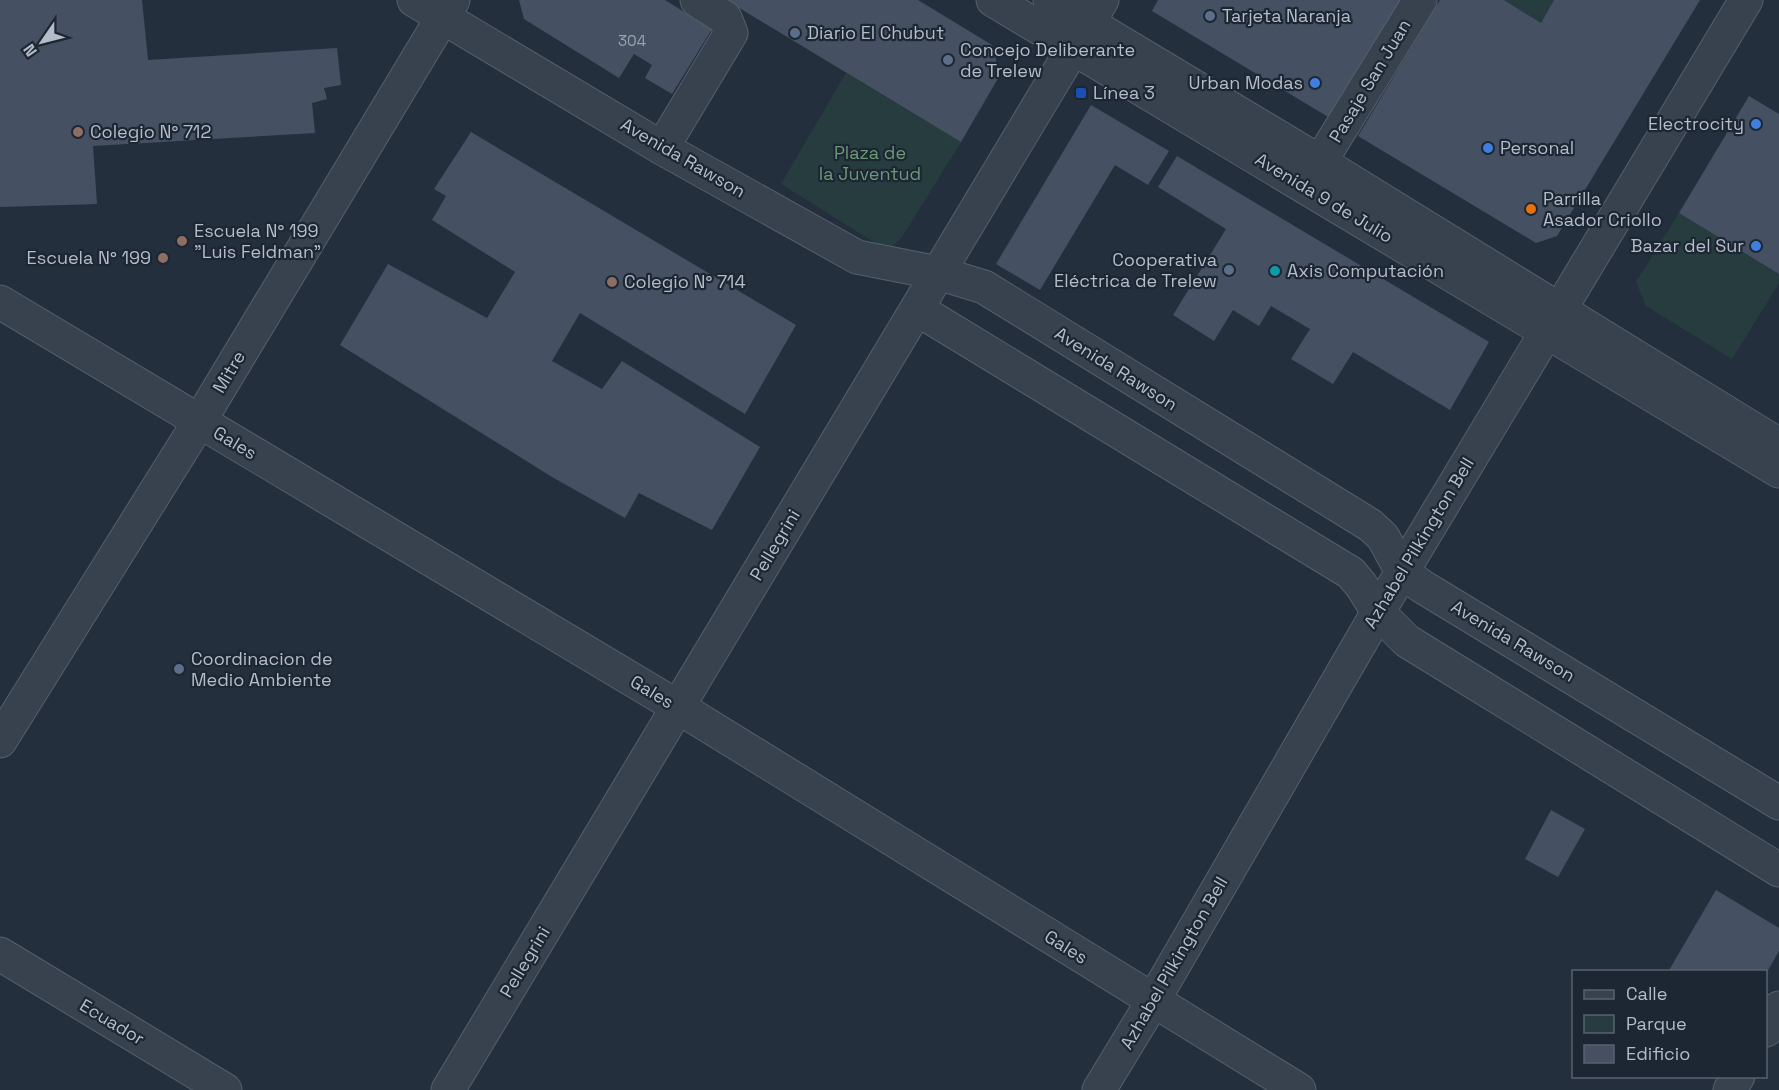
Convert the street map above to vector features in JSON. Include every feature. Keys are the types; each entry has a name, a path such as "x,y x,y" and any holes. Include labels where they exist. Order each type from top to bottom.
{"street":[{"name":"Avenida Rawson","path":"414,0 448,9 662,148 857,257 938,273 984,287 1370,525 1383,537 1402,572 1779,803"},
{"path":"662,148 731,33 725,18 697,0"},
{"name":"Avenida 9 de Julio","path":"993,0 1088,23 1552,320 1779,445"},
{"name":"Avenida 9 de Julio","path":"1050,0 1320,162 1779,471"},
{"name":"Pasaje San Juan","path":"1320,162 1420,0"},
{"name":"Azhabel Pilkington Bell","path":"1099,1090 1378,612 1746,0"},
{"name":"Mitre","path":"0,741 199,422 448,9"},
{"name":"Pellegrini","path":"448,1090 1088,23"},
{"name":"Gales","path":"0,302 678,707 1299,1090"},
{"path":"917,309 1351,573 1378,612 1407,641 1779,870"},
{"name":"Ecuador","path":"0,954 225,1090"},
{"path":"1767,1028 1779,1008"}],"green space":[{"path":"1504,0 1554,0 1541,23"},
{"name":"Plaza de la Juventud","path":"846,73 961,142 902,237 896,244 887,248 781,184"},
{"path":"1679,213 1779,274 1779,283 1732,359 1646,306 1636,282"}],"building":[{"path":"0,0 142,0 148,60 337,48 341,85 324,88 327,99 312,103 315,133 93,146 97,204 0,207"},
{"path":"519,0 665,0 712,29 672,94 645,78 652,65 634,54 619,78 524,19"},
{"path":"726,0 918,0 992,45 1000,75 961,142"},
{"name":"Urban Modas","path":"1158,0 1408,0 1335,121 1152,11"},
{"path":"1440,0 1504,0 1541,23 1554,0 1700,0 1557,236 1536,243 1358,136"},
{"path":"1749,96 1779,114 1779,274 1679,213"},
{"path":"1091,105 1169,151 1148,185 1115,165 1040,290 996,264"},
{"path":"471,132 796,325 745,414 580,313 552,361 602,389 622,361 760,447 712,530 639,493 625,518 552,477 340,345 388,264 487,318 515,272 432,220 446,196 434,189"},
{"path":"1177,156 1489,342 1450,410 1353,352 1333,384 1291,359 1310,329 1271,306 1259,326 1233,310 1214,341 1173,315 1226,229 1158,187"},
{"path":"1551,810 1585,829 1558,877 1525,859"},
{"path":"1716,890 1779,928 1779,951 1767,972 1767,970 1669,970"}],"place":[{"name":"Tarjeta Naranja","path":"1210,16"},
{"name":"Diario El Chubut","path":"795,33"},
{"name":"Concejo Deliberante de Trelew","path":"948,60"},
{"name":"Urban Modas","path":"1315,83"},
{"name":"Línea 3","path":"1081,93"},
{"name":"Electrocity","path":"1756,124"},
{"name":"Colegio N° 712","path":"78,132"},
{"name":"Personal","path":"1488,148"},
{"name":"Parrilla Asador Criollo","path":"1531,209"},
{"name":"Escuela N° 199 \"Luis Feldman\"","path":"182,241"},
{"name":"Bazar del Sur","path":"1756,246"},
{"name":"Escuela N° 199","path":"163,258"},
{"name":"Cooperativa Eléctrica de Trelew","path":"1229,270"},
{"name":"Axis Computación","path":"1275,271"},
{"name":"Colegio N° 714","path":"612,282"},
{"name":"Coordinacion de Medio Ambiente","path":"179,669"}]}
